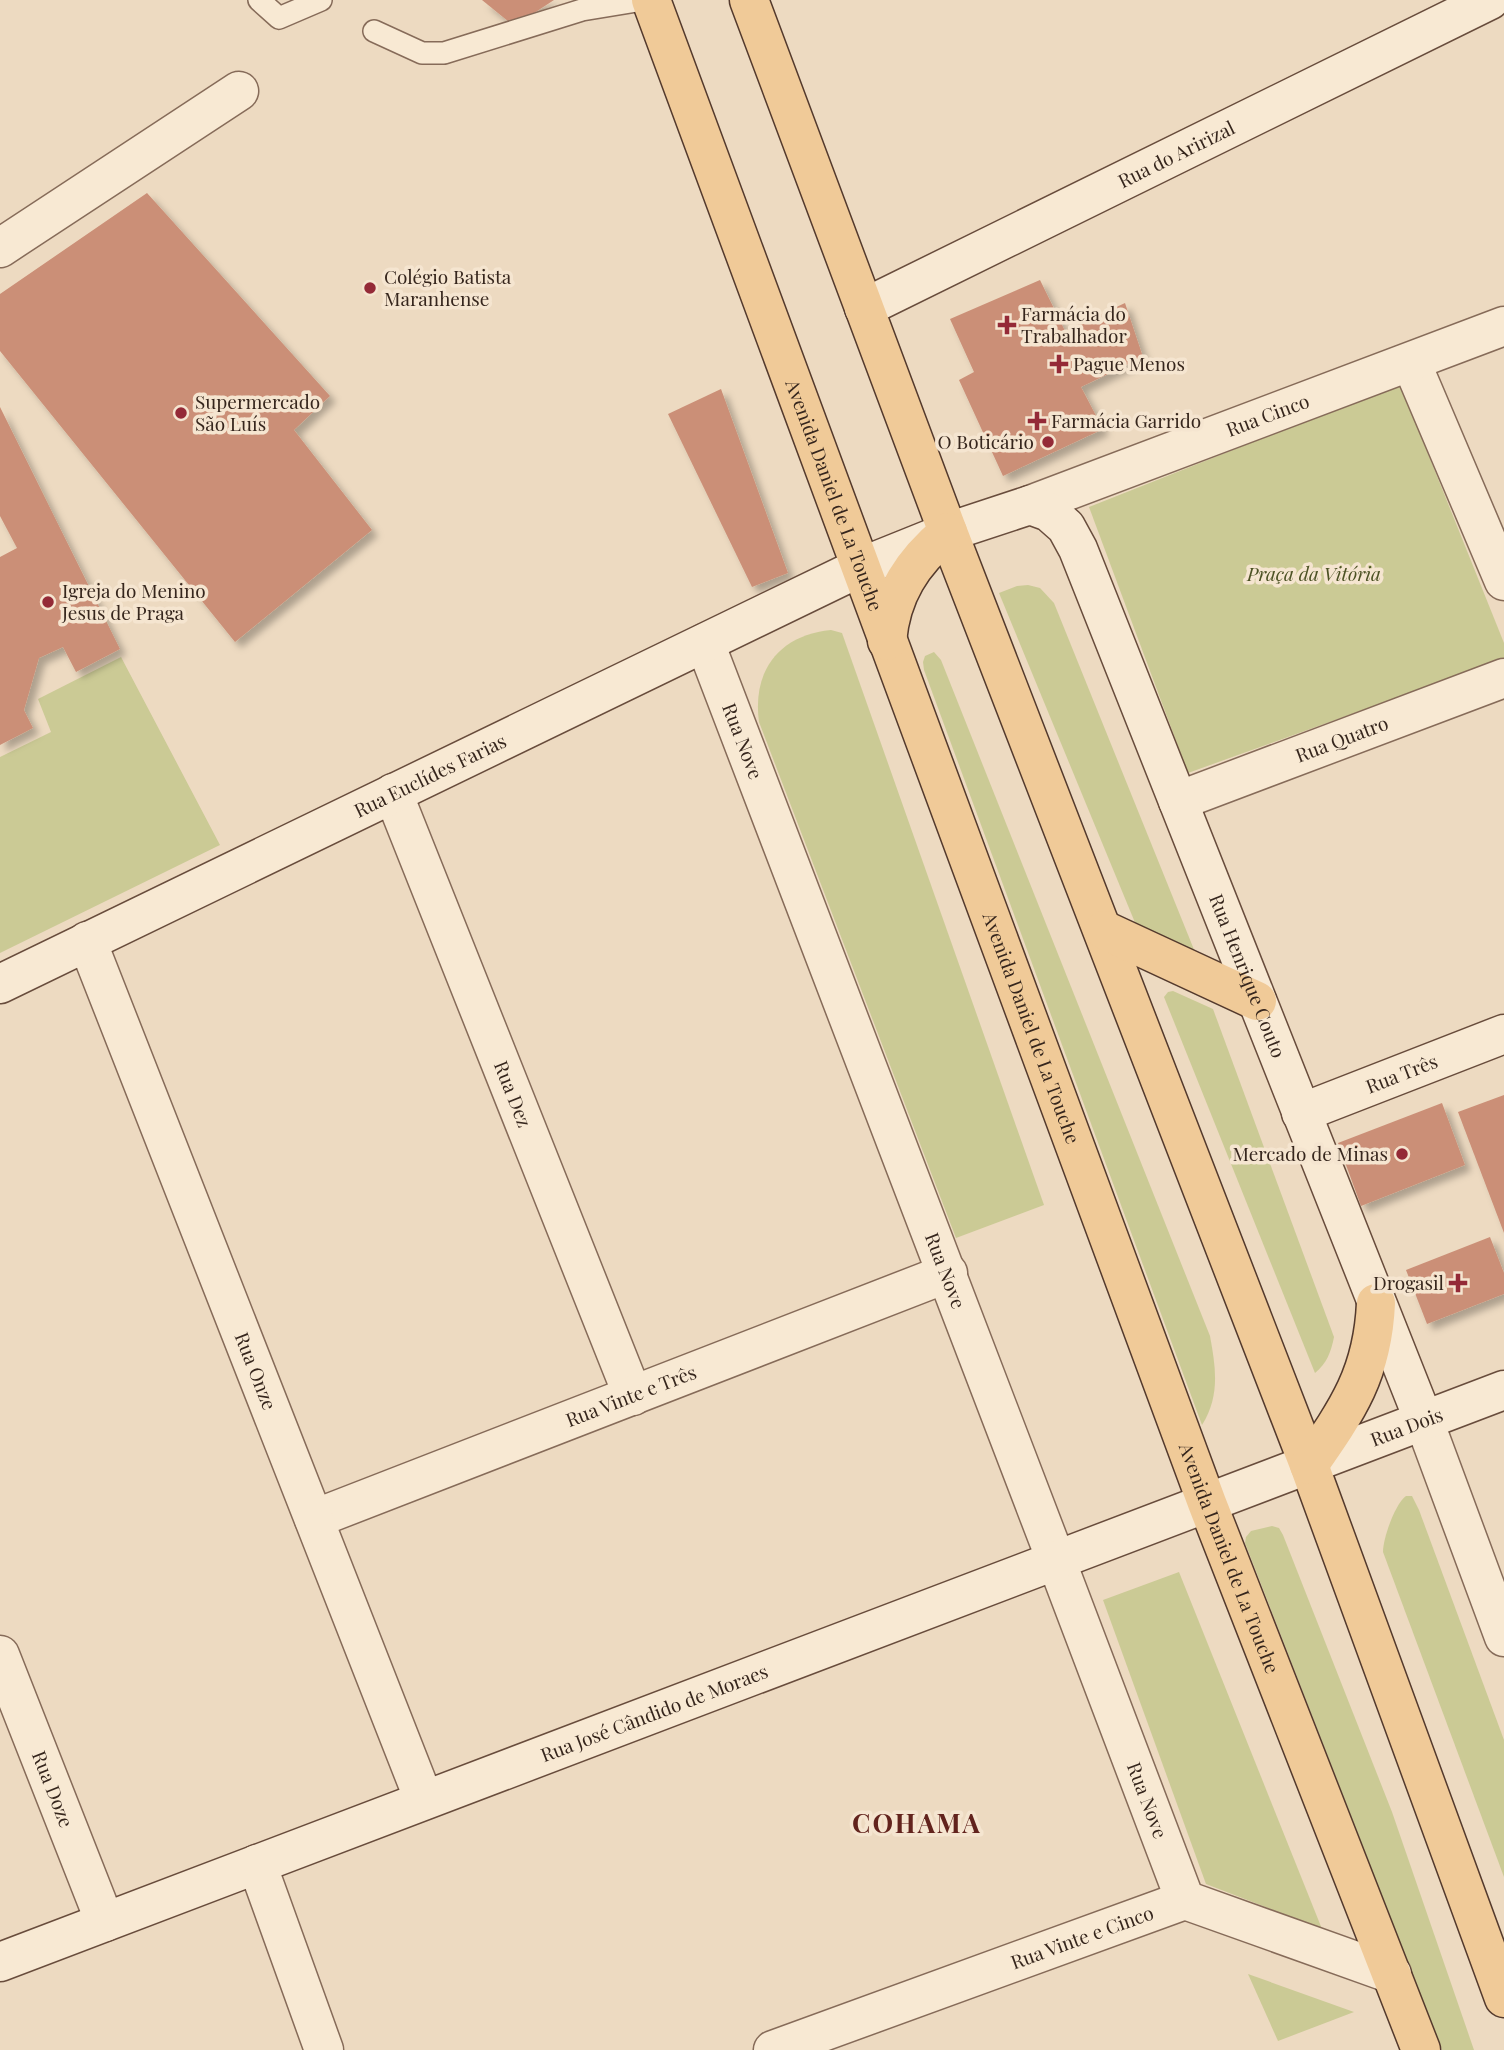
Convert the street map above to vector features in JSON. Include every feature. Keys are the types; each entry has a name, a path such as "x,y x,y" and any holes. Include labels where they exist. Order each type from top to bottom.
{"main road":[{"name":"Avenida Daniel de La Touche","path":"651,0 1207,1503 1422,2050"},
{"path":"749,0 947,533 1104,930 1309,1465 1504,1998"},
{"path":"887,640 891,613 909,572 947,533"},
{"path":"1104,930 1257,1001"},
{"path":"1309,1465 1345,1413 1361,1381 1374,1333 1376,1303"}],"street":[{"name":"Rua do Aririzal","path":"864,308 1490,0"},
{"path":"0,248 239,91"},
{"name":"Rua Cinco","path":"1030,505 1504,326"},
{"path":"1411,362 1504,581"},
{"path":"861,568 947,533 1030,505"},
{"name":"Rua Henrique Couto","path":"1030,505 1049,512 1066,527 1079,549 1424,1421 1504,1637"},
{"name":"Rua Euclídes Farias","path":"0,984 861,568"},
{"name":"Rua Nove","path":"705,643 948,1273 1185,1900"},
{"name":"Rua Quatro","path":"1178,801 1504,678"},
{"name":"Rua Dez","path":"393,793 633,1396"},
{"name":"Rua Onze","path":"87,941 425,1800"},
{"name":"Rua Três","path":"1301,1112 1504,1034"},
{"name":"Rua Vinte e Três","path":"314,1519 948,1273"},
{"name":"Rua Dois","path":"1309,1465 1504,1390"},
{"name":"Rua José Cândido de Moraes","path":"0,1962 1309,1465"},
{"name":"Rua Doze","path":"0,1655 104,1922"},
{"path":"257,1864 324,2050"},
{"path":"1185,1900 1392,1974"},
{"name":"Rua Vinte e Cinco","path":"773,2050 1185,1900"}],"lane":[{"path":"259,0 279,18 321,0"},
{"path":"374,31 422,53 444,53 582,10 643,0"}],"green space":[{"name":"Praça da Vitória","path":"1400,384 1504,643 1504,659 1188,773 1089,507"},
{"path":"1028,585 1040,588 1054,603 1197,957 1136,925 999,593"},
{"path":"831,630 842,633 1044,1205 956,1238 759,722 760,687 773,659 797,639"},
{"path":"934,652 941,660 1210,1336 1215,1382 1212,1404 1202,1425 924,670 925,656"},
{"path":"121,657 220,845 0,953 0,757 51,732 38,699"},
{"path":"1173,991 1213,1009 1334,1337 1328,1357 1315,1373 1164,997"},
{"path":"1406,1496 1412,1496 1419,1510 1504,1740 1504,1877 1383,1552 1390,1522"},
{"path":"1272,1526 1279,1528 1283,1535 1392,1812 1474,2050 1442,2050 1245,1543 1251,1531"},
{"path":"1179,1572 1322,1929 1206,1884 1103,1600"},
{"path":"1248,1974 1354,2012 1278,2041"}],"building":[{"path":"482,0 554,0 514,26"},
{"name":"Supermercado São Luís","path":"147,193 330,396 294,430 372,530 235,642 0,351 0,294"},
{"path":"1040,280 1065,331 1125,303 1143,357 1081,387 1103,429 1003,476 959,380 974,372 950,319"},
{"path":"721,389 788,573 752,587 668,414"},
{"name":"Igreja do Menino Jesus de Praga","path":"0,407 120,649 76,672 63,647 39,658 24,710 33,728 0,745 0,557 17,548 0,516"},
{"path":"1504,1095 1504,1233 1458,1112"},
{"name":"Mercado de Minas","path":"1442,1103 1465,1165 1361,1206 1338,1143"},
{"name":"Drogasil","path":"1490,1237 1504,1273 1504,1294 1427,1324 1406,1270"}],"place":[{"name":"Colégio Batista Maranhense","path":"370,288"},
{"name":"Farmácia do Trabalhador","path":"1007,325"},
{"name":"Pague Menos","path":"1059,364"},
{"name":"Supermercado São Luís","path":"181,413"},
{"name":"Farmácia Garrido","path":"1037,421"},
{"name":"O Boticário","path":"1048,442"},
{"name":"Igreja do Menino Jesus de Praga","path":"48,602"},
{"name":"Mercado de Minas","path":"1402,1154"},
{"name":"Drogasil","path":"1458,1283"}],"district":[{"name":"COHAMA","path":"917,1824"}]}
